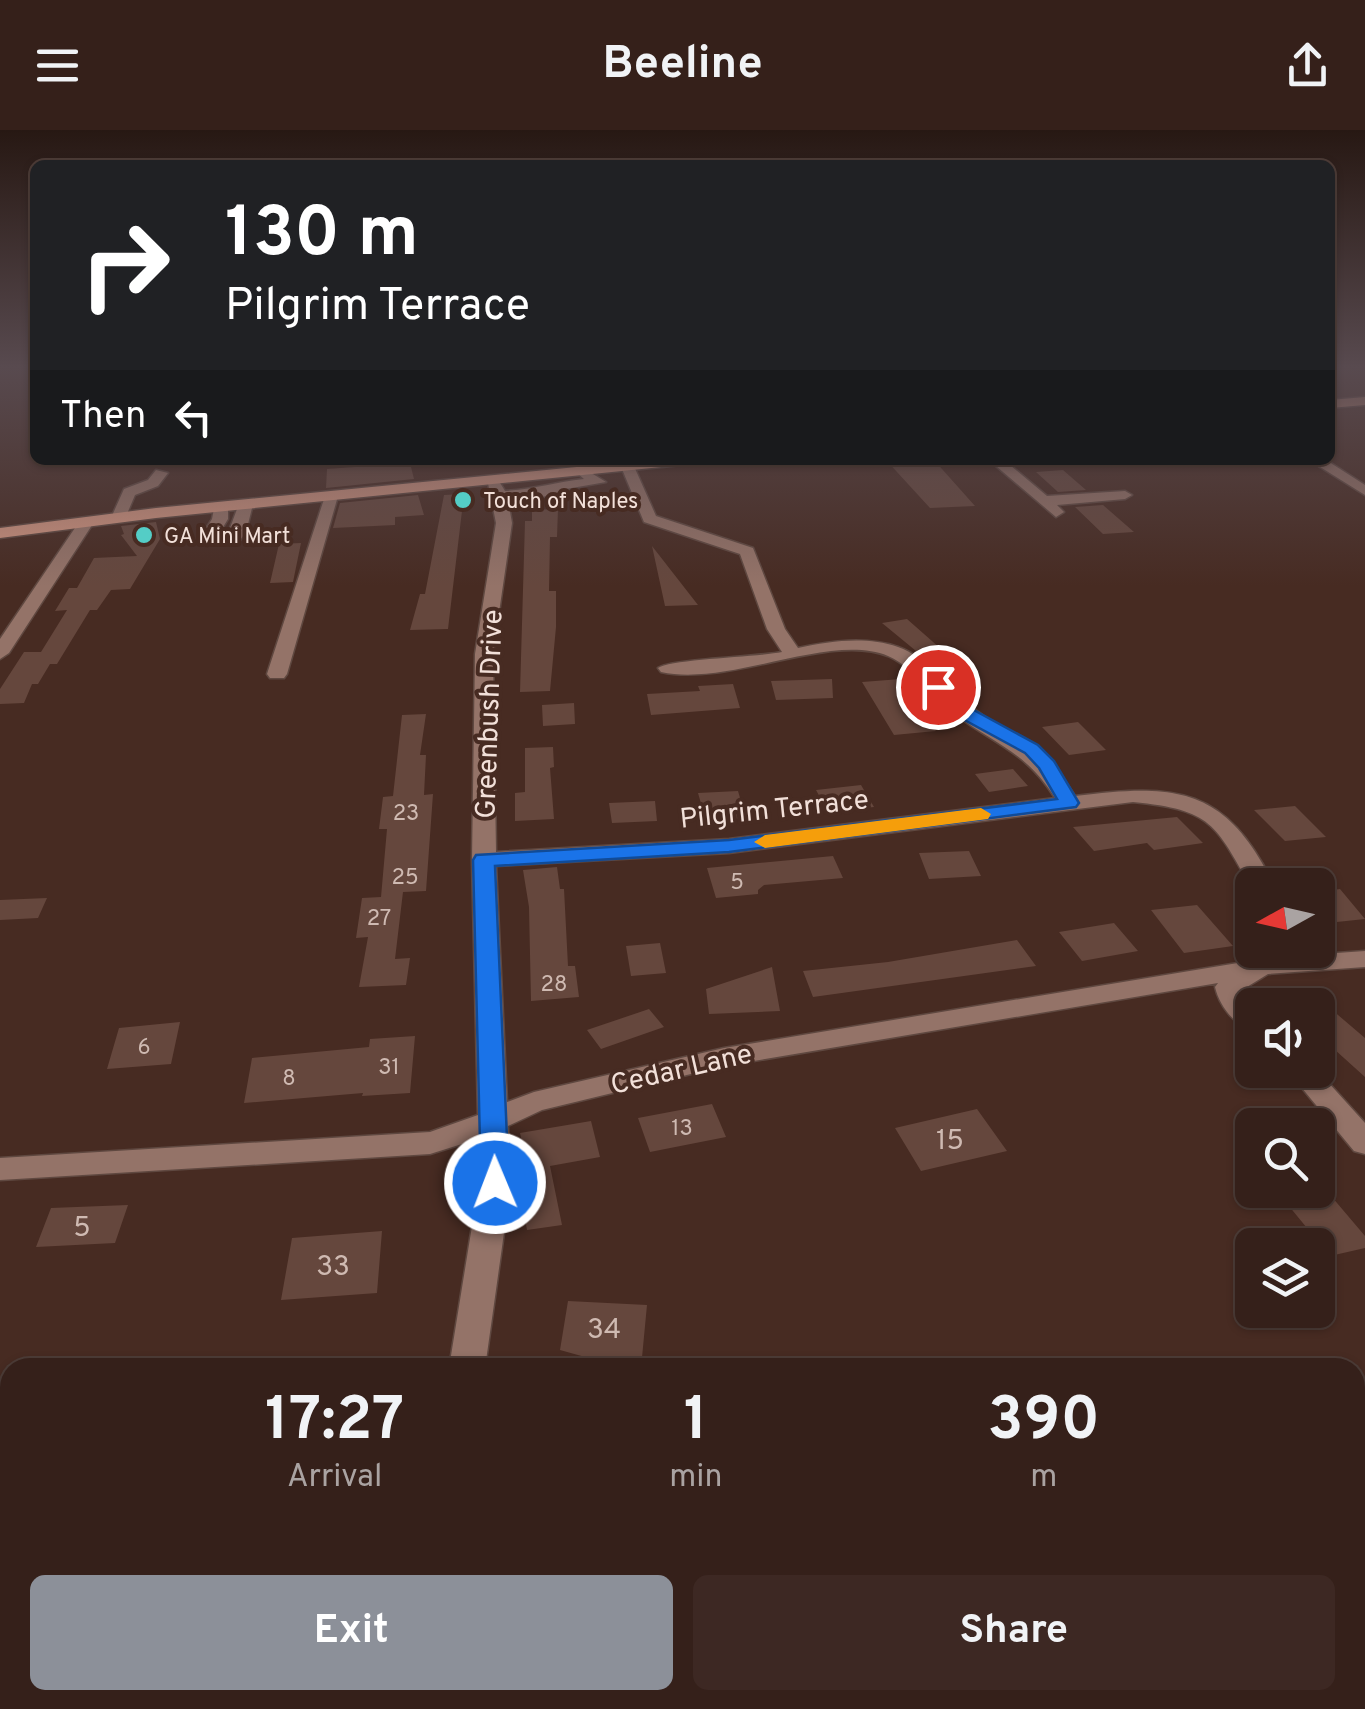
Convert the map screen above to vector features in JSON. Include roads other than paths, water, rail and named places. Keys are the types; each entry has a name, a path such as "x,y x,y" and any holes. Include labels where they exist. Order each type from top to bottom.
{"main road":[{"path":"0,533 220,506 496,488 558,480 619,465"}],"street":[{"path":"624,465 649,519 748,551 776,629 793,654"},
{"path":"1002,465 1057,513"},
{"path":"1324,465 1365,491"},
{"path":"119,518 129,492 153,483 161,473"},
{"name":"Greenbush Drive","path":"469,1358 495,1183 484,860 484,654 504,523 496,488"},
{"path":"1044,501 1126,495"},
{"path":"278,674 331,496"},
{"path":"220,506 220,519 208,538 211,542 232,540 246,504"},
{"path":"0,653 86,522"},
{"path":"668,668 754,662 862,647 911,661 966,713 1032,749 1069,803"},
{"name":"Pilgrim Terrace","path":"484,860 729,846 1133,795 1162,797 1206,809 1234,831 1253,868"},
{"name":"Cedar Lane","path":"1335,958 1365,958"},
{"name":"Cedar Lane","path":"0,1168 430,1143 469,1131 534,1102 724,1056 1235,965"},
{"path":"1235,1003 1228,986 1260,968"},
{"path":"1317,1088 1365,1143"}],"place":[{"name":"Touch of Naples","path":"463,500"},
{"name":"GA Mini Mart","path":"144,535"}]}
